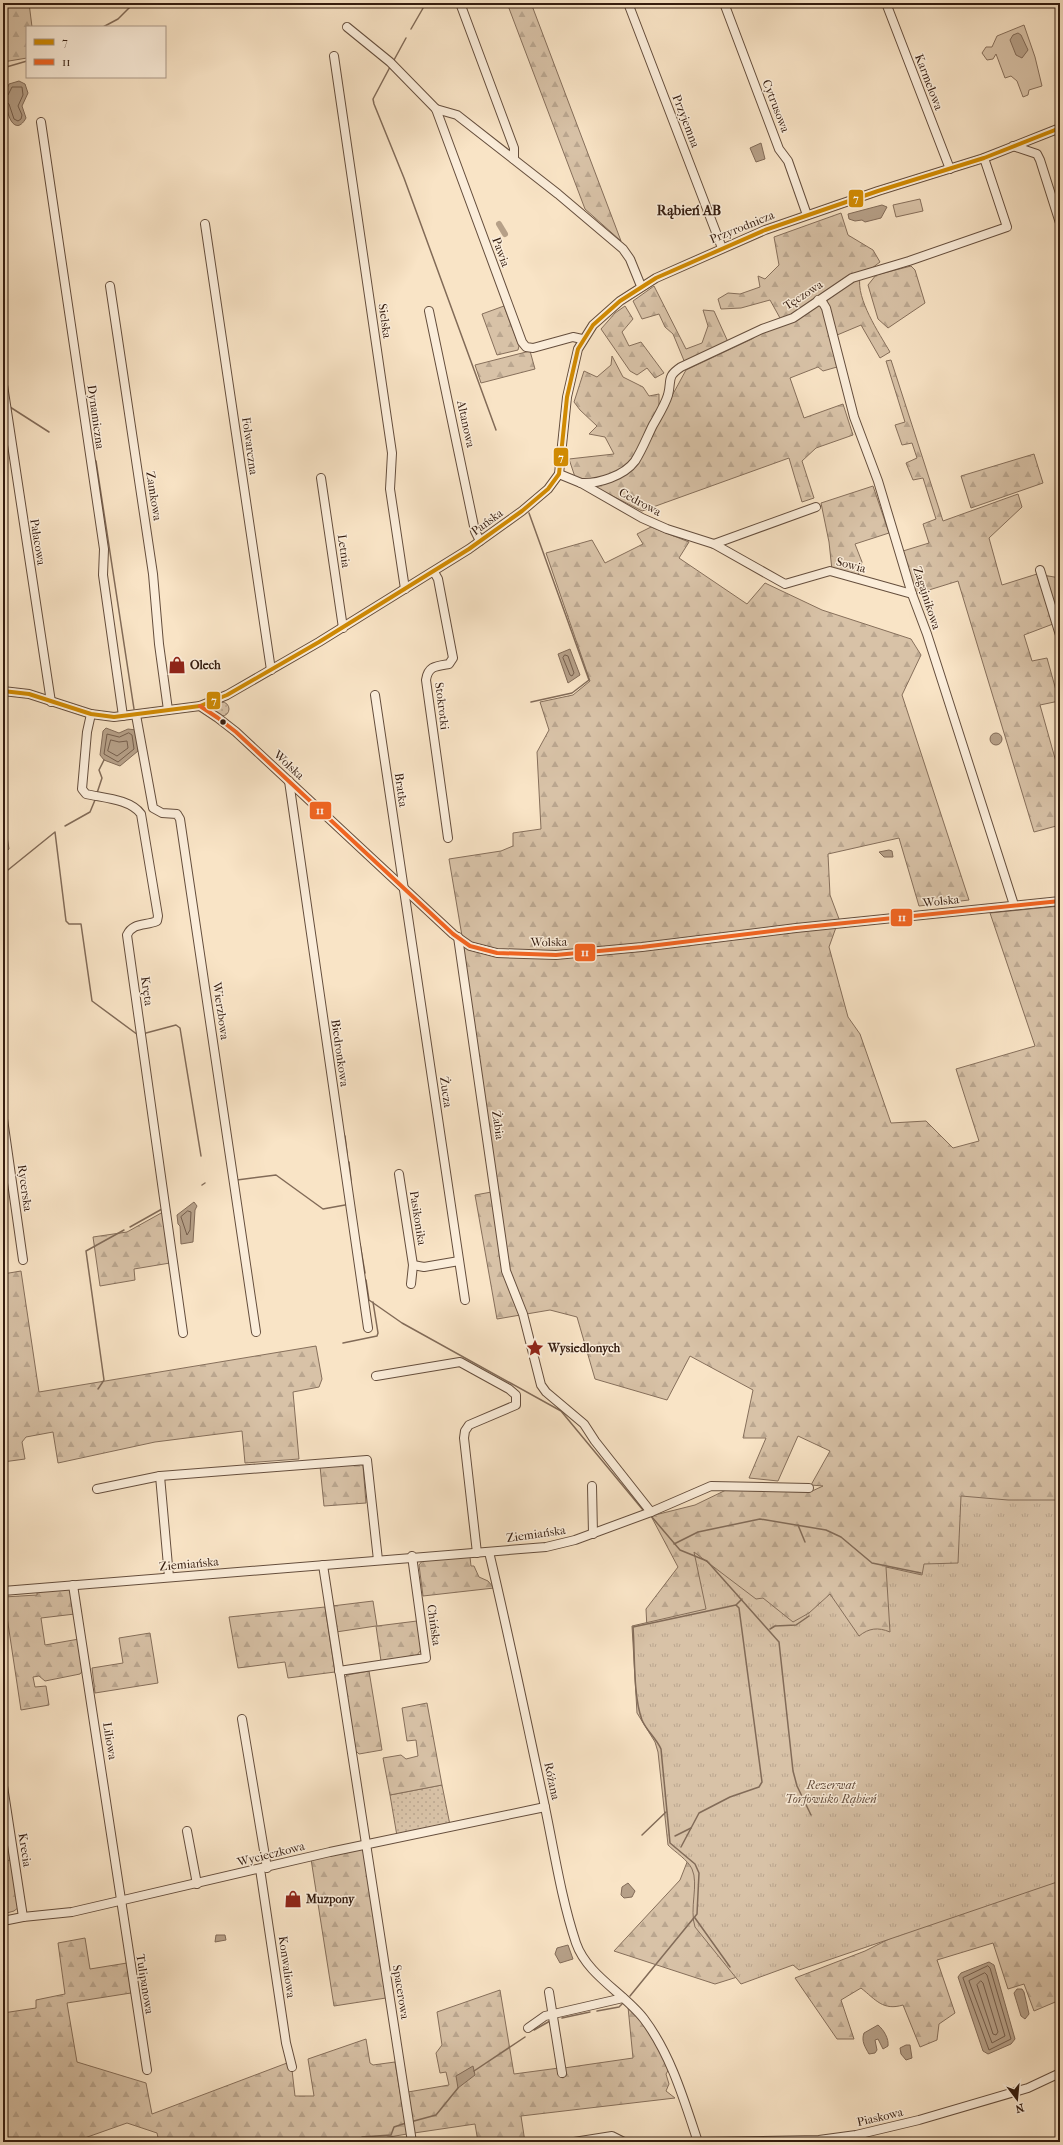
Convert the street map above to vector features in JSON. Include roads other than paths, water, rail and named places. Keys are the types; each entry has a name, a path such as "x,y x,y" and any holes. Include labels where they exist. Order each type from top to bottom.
{"street":[{"path":"460,3 514,148 514,159"},
{"name":"Przyjemna","path":"628,3 722,248"},
{"name":"Cytrusowa","path":"724,3 780,149 788,161 807,215"},
{"name":"Karmelowa","path":"886,3 950,169"},
{"name":"Pawia","path":"347,26 390,62 436,109 522,342 526,347 533,348 573,337 582,339"},
{"name":"Sielska","path":"334,56 392,454 390,489 406,589"},
{"name":"Pawia","path":"436,109 457,115 514,159 623,249 641,286"},
{"name":"Dynamiczna","path":"41,122 104,549 103,575 123,716"},
{"name":"Przyrodnicza","path":"559,474 567,397 575,359 582,339 601,316 641,286 722,248 765,230 878,191 984,158 1060,128"},
{"path":"1013,146 1037,154 1060,223"},
{"name":"Tęczowa","path":"581,483 592,484 601,482 623,472 635,461 665,401 673,372 746,336 793,318 818,300 862,273 910,261 1007,227 984,158"},
{"name":"Folwarczna","path":"205,224 271,670"},
{"name":"Zamkowa","path":"110,286 154,574 159,644 168,710"},
{"name":"Zagajnikowa","path":"818,300 823,303 826,308 854,417 878,481 912,594 927,634 1014,905"},
{"name":"Altanowa","path":"429,311 475,531 480,542"},
{"name":"Pałacowa","path":"3,385 51,702"},
{"name":"Pańska","path":"3,691 29,694 91,714 123,716 200,706 227,695 271,670 434,572 480,542 536,499 548,489 559,474"},
{"name":"Cedrowa","path":"559,474 581,483 642,518 667,529 714,544 785,584"},
{"name":"Letnia","path":"321,478 343,628"},
{"path":"714,544 816,507"},
{"path":"1040,570 1060,634"},
{"name":"Sowia","path":"785,584 830,571 912,594"},
{"name":"Stokrotki","path":"434,572 438,579 453,658 449,664 432,667 427,671 426,680 448,838"},
{"name":"Bratka","path":"375,695 404,888"},
{"name":"Wolska","path":"200,706 228,725 458,937 470,946 497,953 556,955 1060,901"},
{"name":"Kręta","path":"91,714 87,732 81,782 82,789 86,794 130,804 137,808 141,814 158,916 157,921 135,926 130,929 127,935 183,1333"},
{"name":"Wierzbowa","path":"136,715 153,808 162,813 177,814 180,819 256,1332"},
{"name":"Biedronkowa","path":"289,781 368,1328"},
{"name":"Żucza","path":"404,888 465,1300"},
{"name":"Żabia","path":"458,937 506,1272 523,1314 541,1385 546,1392 584,1424 595,1442 651,1512"},
{"name":"Rycerska","path":"3,1119 23,1260"},
{"name":"Pasikonika","path":"399,1174 413,1265 411,1284"},
{"path":"413,1265 424,1267 459,1261"},
{"path":"376,1376 460,1362 509,1389 516,1395 516,1405 469,1425 464,1431 464,1446 477,1553"},
{"path":"97,1489 160,1476 367,1460 378,1560"},
{"path":"160,1476 169,1577"},
{"path":"592,1486 592,1534"},
{"name":"Ziemiańska","path":"3,1591 323,1565 412,1556 477,1553 546,1547 592,1534 651,1512 711,1486 809,1488"},
{"name":"Różana","path":"489,1552 545,1807 562,1892 576,1944 589,1966 645,2020 668,2061 698,2142"},
{"name":"Chińska","path":"339,1671 426,1658 412,1556"},
{"path":"323,1565 366,1845"},
{"name":"Liliowa","path":"73,1585 123,1900"},
{"name":"Konwaliowa","path":"242,1719 264,1868 286,2043 292,2067"},
{"name":"Krecia","path":"3,1786 23,1917"},
{"name":"Wycieczkowa","path":"3,1921 23,1917 72,1912 366,1845 545,1807"},
{"path":"187,1831 197,1884"},
{"name":"Spacerowa","path":"366,1845 412,2142"},
{"name":"Tulipanowa","path":"123,1900 126,1937 147,2070"},
{"path":"549,1992 562,2073"},
{"path":"528,2028 539,2019 553,2014 623,1998"},
{"name":"Piaskowa","path":"698,2142 819,2140 856,2135 918,2120 1028,2088 1060,2073"},
{"path":"574,2142 612,2136 624,2142"}],"water":[{"path":"1018,33 1021,35 1028,50 1022,58 1016,55 1010,40 1013,35"},
{"path":"19,81 25,84 28,93 22,106 26,118 21,124 16,125 12,122 9,116 6,99 9,84"},
{"path":"761,143 765,159 756,162 750,148"},
{"path":"882,205 887,207 881,218 865,222 862,220 855,221 849,219 848,214"},
{"path":"570,649 580,675 568,683 558,654"},
{"path":"106,728 119,733 128,729 136,730 138,751 120,766 104,760 100,755 103,731"},
{"path":"998,733 1001,734 1001,744 994,745 991,744 990,737 991,734"},
{"path":"3,822 5,823 9,849 3,855"},
{"path":"889,850 892,851 893,857 884,857 879,852"},
{"path":"194,1202 197,1206 195,1210 193,1242 181,1244 180,1226 178,1224 177,1215"},
{"path":"628,1883 635,1891 632,1897 624,1898 621,1895 622,1887"},
{"path":"216,1935 225,1935 226,1940 215,1942"},
{"path":"568,1945 573,1959 560,1963 555,1954 557,1948"},
{"path":"989,1962 994,1965 1015,2039 1011,2044 988,2054 983,2051 958,1977 961,1973"},
{"path":"1017,1989 1022,1989 1024,1992 1029,2014 1025,2019 1021,2016 1014,1993"},
{"path":"878,2025 886,2035 888,2046 883,2049 878,2039 875,2040 877,2050 875,2053 869,2054 863,2041 863,2036 864,2033"},
{"path":"910,2045 912,2058 906,2060 901,2054 900,2048"},
{"path":"473,2066 475,2075 458,2088 456,2076"}],"waterway":[{"path":"411,29 426,3"},
{"path":"105,26 118,19 130,7"},
{"path":"394,60 406,38"},
{"path":"3,68 26,61"},
{"path":"390,67 373,99 374,104 404,178 496,430"},
{"path":"499,224 505,234"},
{"path":"10,407 49,432"},
{"path":"96,461 134,709"},
{"path":"529,513 589,680 572,693 531,702"},
{"path":"97,793 102,778 99,770 104,760"},
{"path":"65,826 90,812 95,800"},
{"path":"3,874 55,832 66,921 69,924 81,924 92,1001 138,1035"},
{"path":"146,1033 176,1025 180,1028 201,1156"},
{"path":"345,1136 347,1153"},
{"path":"349,1162 351,1180"},
{"path":"237,1180 276,1175 323,1209 345,1205"},
{"path":"130,1227 162,1209"},
{"path":"98,1389 104,1380 86,1251 124,1230"},
{"path":"360,1244 365,1273"},
{"path":"366,1280 369,1300 402,1323 561,1411 643,1510"},
{"path":"343,1343 377,1336 378,1333 373,1302"},
{"path":"651,1516 680,1550 707,1561 779,1642 793,1771 797,1786 811,1815"},
{"path":"674,1544 698,1532 760,1519 826,1530 841,1537 872,1563 921,1573"},
{"path":"798,1525 805,1542"},
{"path":"630,1996 697,1914 699,1873 695,1864 670,1843 661,1749 642,1720 637,1699 633,1627 736,1605 742,1599"},
{"path":"681,1847 699,1813 730,1797 759,1787 762,1782 739,1608 736,1605"},
{"path":"770,1629 775,1626 796,1625 809,1616"},
{"path":"642,1835 666,1812"},
{"path":"675,1836 691,1828"},
{"path":"695,1918 730,1967"},
{"path":"597,2011 619,2007 622,2004"},
{"path":"562,2018 590,2012"},
{"path":"534,2030 550,2021"},
{"path":"474,2071 525,2037"},
{"path":"414,2121 436,2115 458,2088"},
{"path":"362,2137 391,2135 394,2127 406,2123"}],"place":[{"name":"Olech","path":"177,665"},
{"name":"Wysiedlonych","path":"535,1348"},
{"name":"Muzpony","path":"293,1899"}],"district":[{"name":"Rąbień AB","path":"689,210"}],"park label":[{"name":"Rezerwat Torfowisko Rąbień","path":"831,1792"}]}
